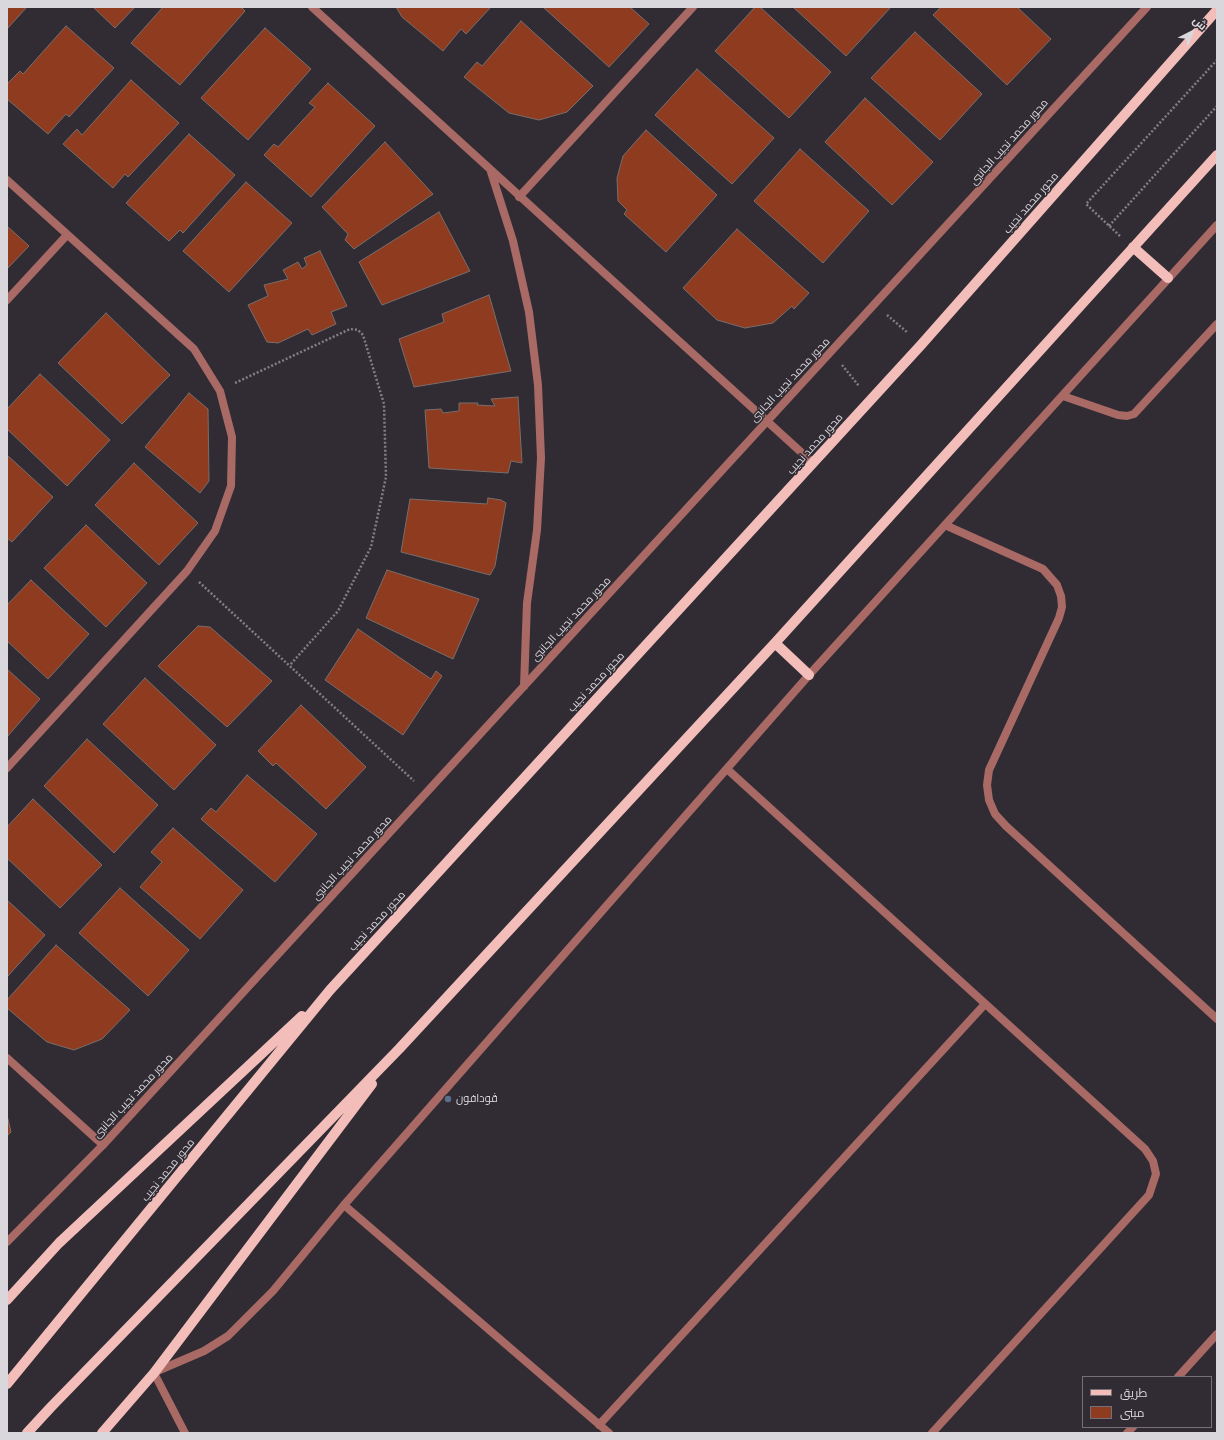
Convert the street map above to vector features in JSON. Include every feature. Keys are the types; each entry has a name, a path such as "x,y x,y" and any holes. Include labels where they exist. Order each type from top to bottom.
{"main road":[{"name":"محور محمد نجيب","path":"7,1384 330,990 921,345 1217,10"},
{"path":"27,1433 51,1406 398,1049 775,643 1217,155"},
{"path":"1133,247 1168,278"},
{"path":"775,643 809,674"},
{"path":"7,1300 59,1243 330,990"},
{"path":"102,1433 154,1373 398,1049"}],"street":[{"path":"312,7 813,463"},
{"path":"519,197 693,7"},
{"name":"محور محمد نجيب الجانبى","path":"7,1242 103,1145 1147,7"},
{"path":"491,171 513,241 529,312 538,385 541,465 537,530 527,603 524,686"},
{"path":"7,180 194,349 220,390 232,437 231,486 215,531 187,571 7,768"},
{"path":"185,1433 154,1373 204,1351 228,1336 273,1290 344,1205 809,674 1217,225"},
{"path":"7,300 67,234"},
{"path":"1063,396 1118,415 1127,416 1134,414 1217,324"},
{"path":"945,525 1043,569 1057,585 1061,596 1062,608 1059,618 989,770 987,785 989,800 996,814 1006,826 1217,1019"},
{"path":"727,769 1145,1149 1153,1162 1156,1174 1149,1195 932,1433"},
{"path":"599,1425 985,1004"},
{"path":"7,1058 103,1145"},
{"path":"344,1205 609,1433"},
{"path":"1179,1376 1217,1334"}],"path":[{"path":"1133,247 1086,204 1217,60"},
{"path":"1109,226 1217,106"},
{"path":"875,304 921,345"},
{"path":"220,390 350,329 358,330 363,335 384,404 386,477 371,547 338,611 290,665"},
{"path":"831,352 870,400"},
{"path":"187,571 427,792"}],"building":[{"path":"7,7 27,7 7,29"},
{"path":"93,7 135,7 115,28"},
{"path":"163,7 241,7 245,11 180,85 131,43"},
{"path":"396,7 491,7 466,34 461,29 443,51 402,17"},
{"path":"543,7 630,7 649,24 609,67"},
{"path":"755,7 760,7 831,72 789,118 715,51"},
{"path":"793,7 891,7 846,56"},
{"path":"941,7 1017,7 1051,39 1007,85 933,15"},
{"path":"521,21 593,86 567,112 539,120 509,113 464,77 477,62 482,66"},
{"path":"66,26 114,68 69,117 66,114 48,134 7,99 7,84 20,71 23,74"},
{"path":"265,28 311,69 248,140 201,98"},
{"path":"915,32 982,94 940,140 871,78"},
{"path":"697,69 774,138 732,184 655,115"},
{"path":"131,80 179,123 128,177 125,174 113,188 63,144 77,129 82,135"},
{"path":"328,83 375,126 311,197 264,155 274,144 278,147 315,107 309,103"},
{"path":"865,98 933,162 892,205 825,142"},
{"path":"646,130 717,195 666,252 624,214 627,210 618,201 617,178 623,156"},
{"path":"189,134 235,175 183,233 180,230 169,241 126,203"},
{"path":"385,142 433,194 354,249 345,240 348,234 322,207"},
{"path":"800,149 869,211 823,263 754,201"},
{"path":"246,182 292,223 229,292 183,251"},
{"path":"439,212 470,271 382,305 359,262"},
{"path":"7,226 29,246 7,269"},
{"path":"737,229 809,293 794,309 792,306 773,323 745,328 717,320 683,288"},
{"path":"320,251 347,306 331,312 336,324 312,335 308,329 278,343 267,342 248,305 268,296 264,285 288,279 283,270 298,262 302,269 307,265 304,258"},
{"path":"489,295 511,371 414,387 399,339 444,322 442,314"},
{"path":"106,313 170,375 122,424 58,363"},
{"path":"40,374 110,440 67,486 7,429 7,409"},
{"path":"189,393 208,409 209,481 200,493 145,447"},
{"path":"518,397 522,463 511,461 508,473 429,468 425,410 441,409 443,413 459,411 459,403 478,403 477,405 495,406 491,399"},
{"path":"7,455 53,497 12,542 7,538"},
{"path":"134,463 198,523 159,565 95,505"},
{"path":"488,498 501,500 506,503 495,566 490,575 401,552 410,499 487,504"},
{"path":"86,525 147,583 106,627 44,568"},
{"path":"387,570 479,599 453,659 366,618"},
{"path":"31,580 89,634 48,679 7,641 7,605"},
{"path":"198,626 210,627 272,681 227,727 158,666"},
{"path":"358,629 431,679 436,671 442,676 403,735 325,680"},
{"path":"7,669 40,699 7,737"},
{"path":"145,678 216,745 174,790 103,724"},
{"path":"301,705 366,767 326,809 276,763 273,766 258,751"},
{"path":"87,739 158,805 114,853 44,786"},
{"path":"247,775 317,834 275,882 201,819 211,808 216,812"},
{"path":"33,799 102,865 60,908 7,858 7,827"},
{"path":"173,828 243,890 200,939 140,887 162,862 151,852"},
{"path":"120,888 189,950 148,996 79,933"},
{"path":"7,900 45,935 7,977"},
{"path":"56,945 130,1010 102,1039 74,1050 47,1042 7,1008 7,1000"},
{"path":"7,1115 11,1132 7,1136"}],"place":[{"name":"ڤودافون","path":"448,1099"}]}
